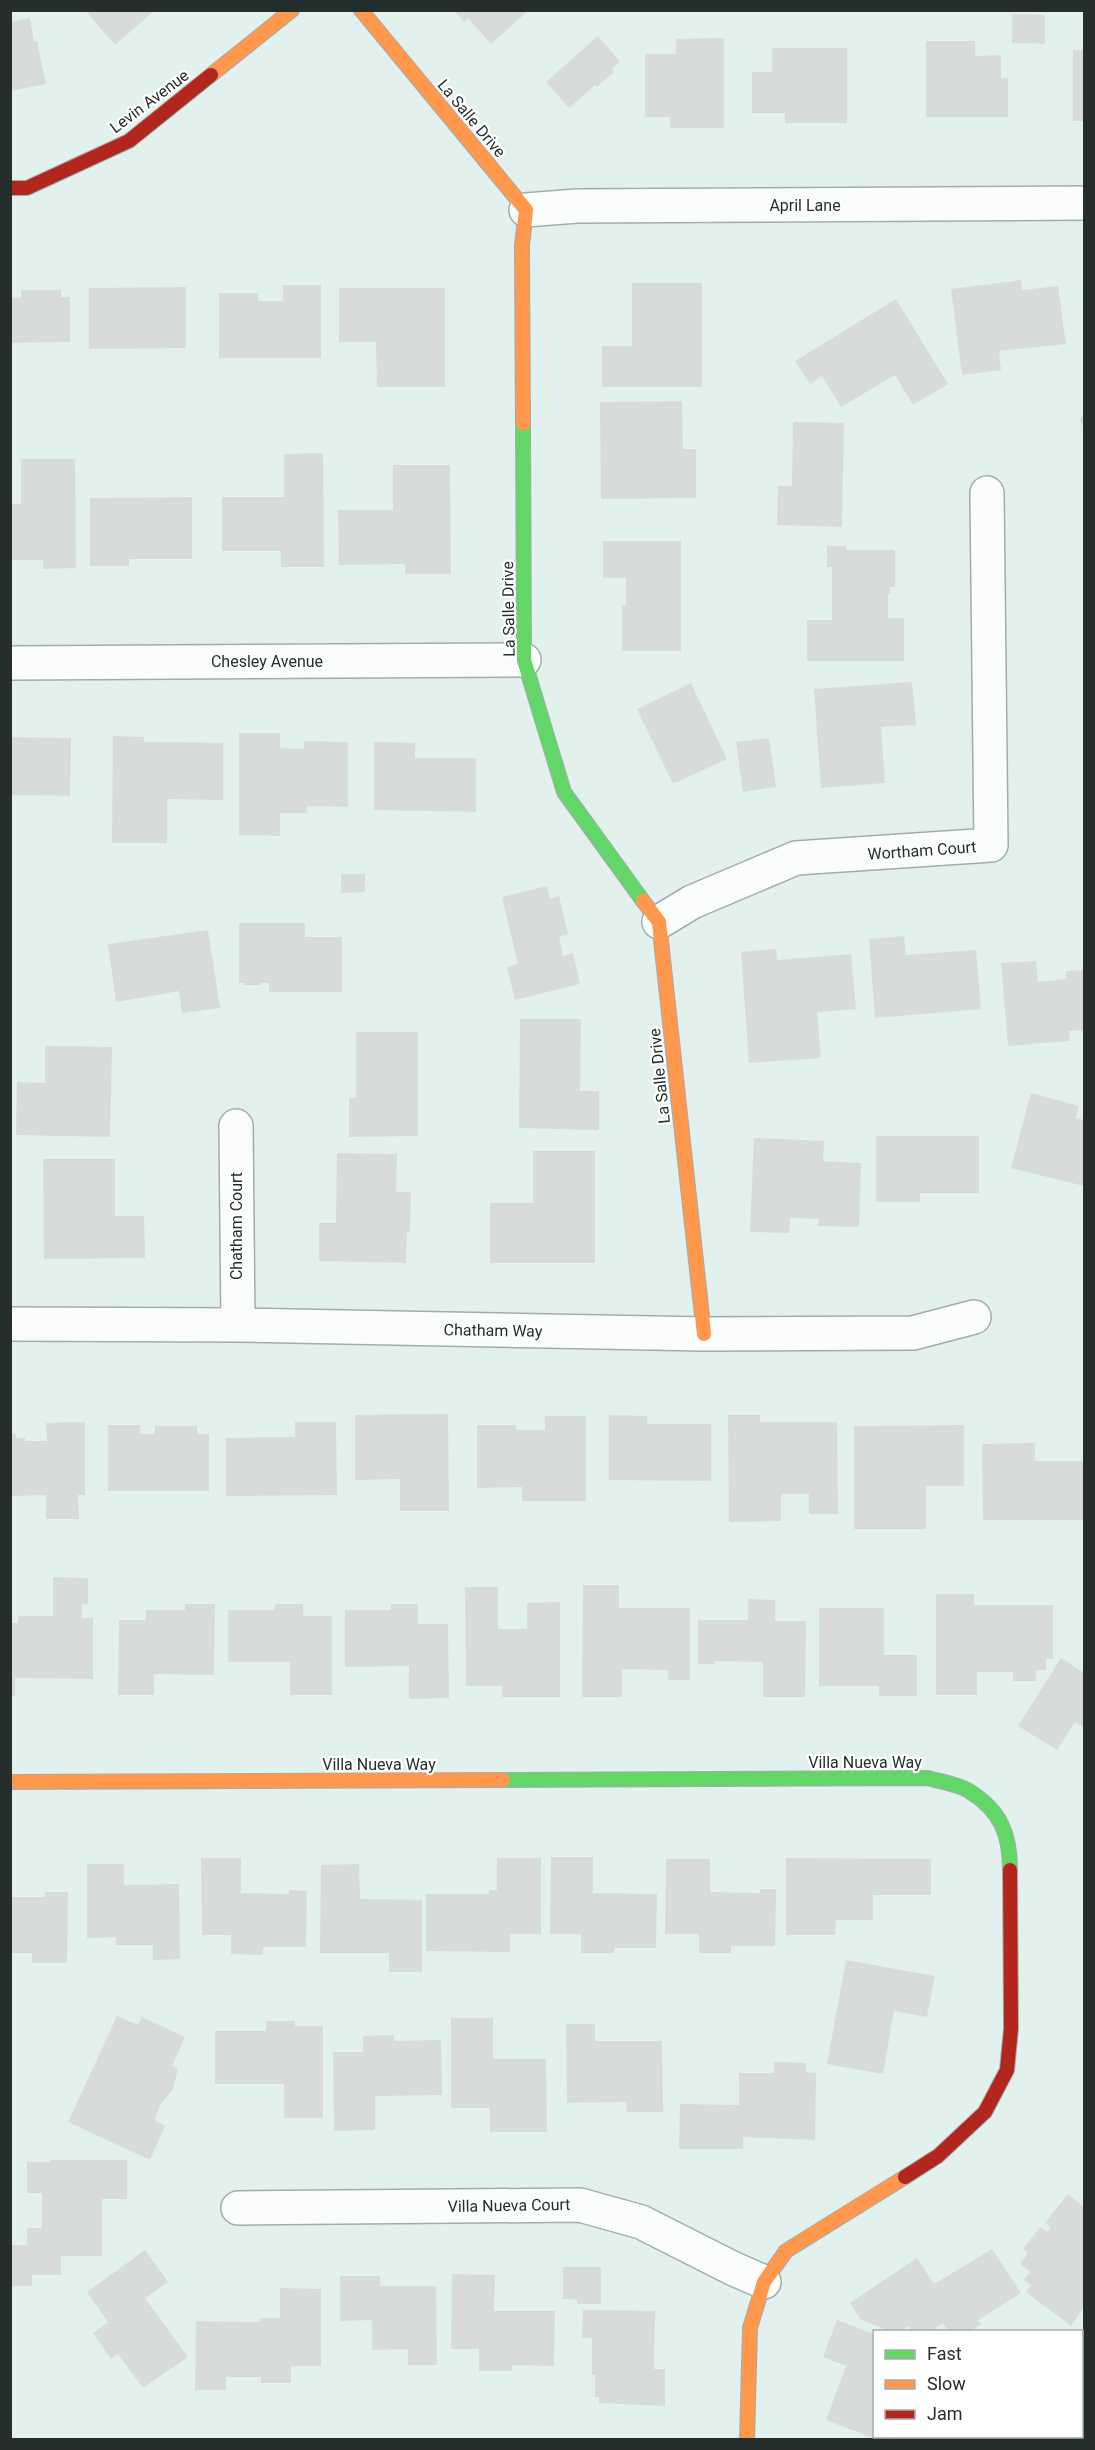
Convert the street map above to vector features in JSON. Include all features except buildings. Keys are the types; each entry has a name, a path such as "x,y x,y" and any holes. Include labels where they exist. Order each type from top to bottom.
{"street":[{"name":"Levin Avenue","path":"10,188 27,188 129,141 292,10"},
{"name":"La Salle Drive","path":"361,10 526,210 522,246 524,660 564,792 659,922 704,1334"},
{"name":"April Lane","path":"526,210 577,206 1084,203"},
{"name":"Wortham Court","path":"659,922 692,902 796,858 991,845 987,492"},
{"name":"Chesley Avenue","path":"10,663 524,660"},
{"name":"Chatham Court","path":"236,1126 238,1325"},
{"name":"Chatham Way","path":"10,1324 238,1325 704,1334 913,1332 975,1317"},
{"name":"Villa Nueva Way","path":"10,1782 928,1778 968,1790 1000,1817 1010,1847 1012,1985 1007,2070 985,2112 938,2156 786,2251 764,2282 750,2328 747,2439"},
{"name":"Villa Nueva Court","path":"238,2208 580,2205 641,2222 764,2282"}],"traffic: fast":[{"path":"523,424 524,660 564,792 643,901"},
{"path":"503,1780 928,1778 965,1789 989,1807 1002,1824 1008,1845 1010,1870"}],"traffic: slow":[{"path":"211,75 292,10"},
{"path":"361,10 526,210 522,246 523,424"},
{"path":"643,901 659,922 704,1334"},
{"path":"10,1782 503,1780"},
{"path":"747,2440 750,2328 764,2282 786,2251 905,2177"}],"traffic: jam":[{"path":"10,188 27,188 129,141 211,75"},
{"path":"905,2177 938,2156 985,2112 1007,2070 1011,2029 1010,1870"}]}
